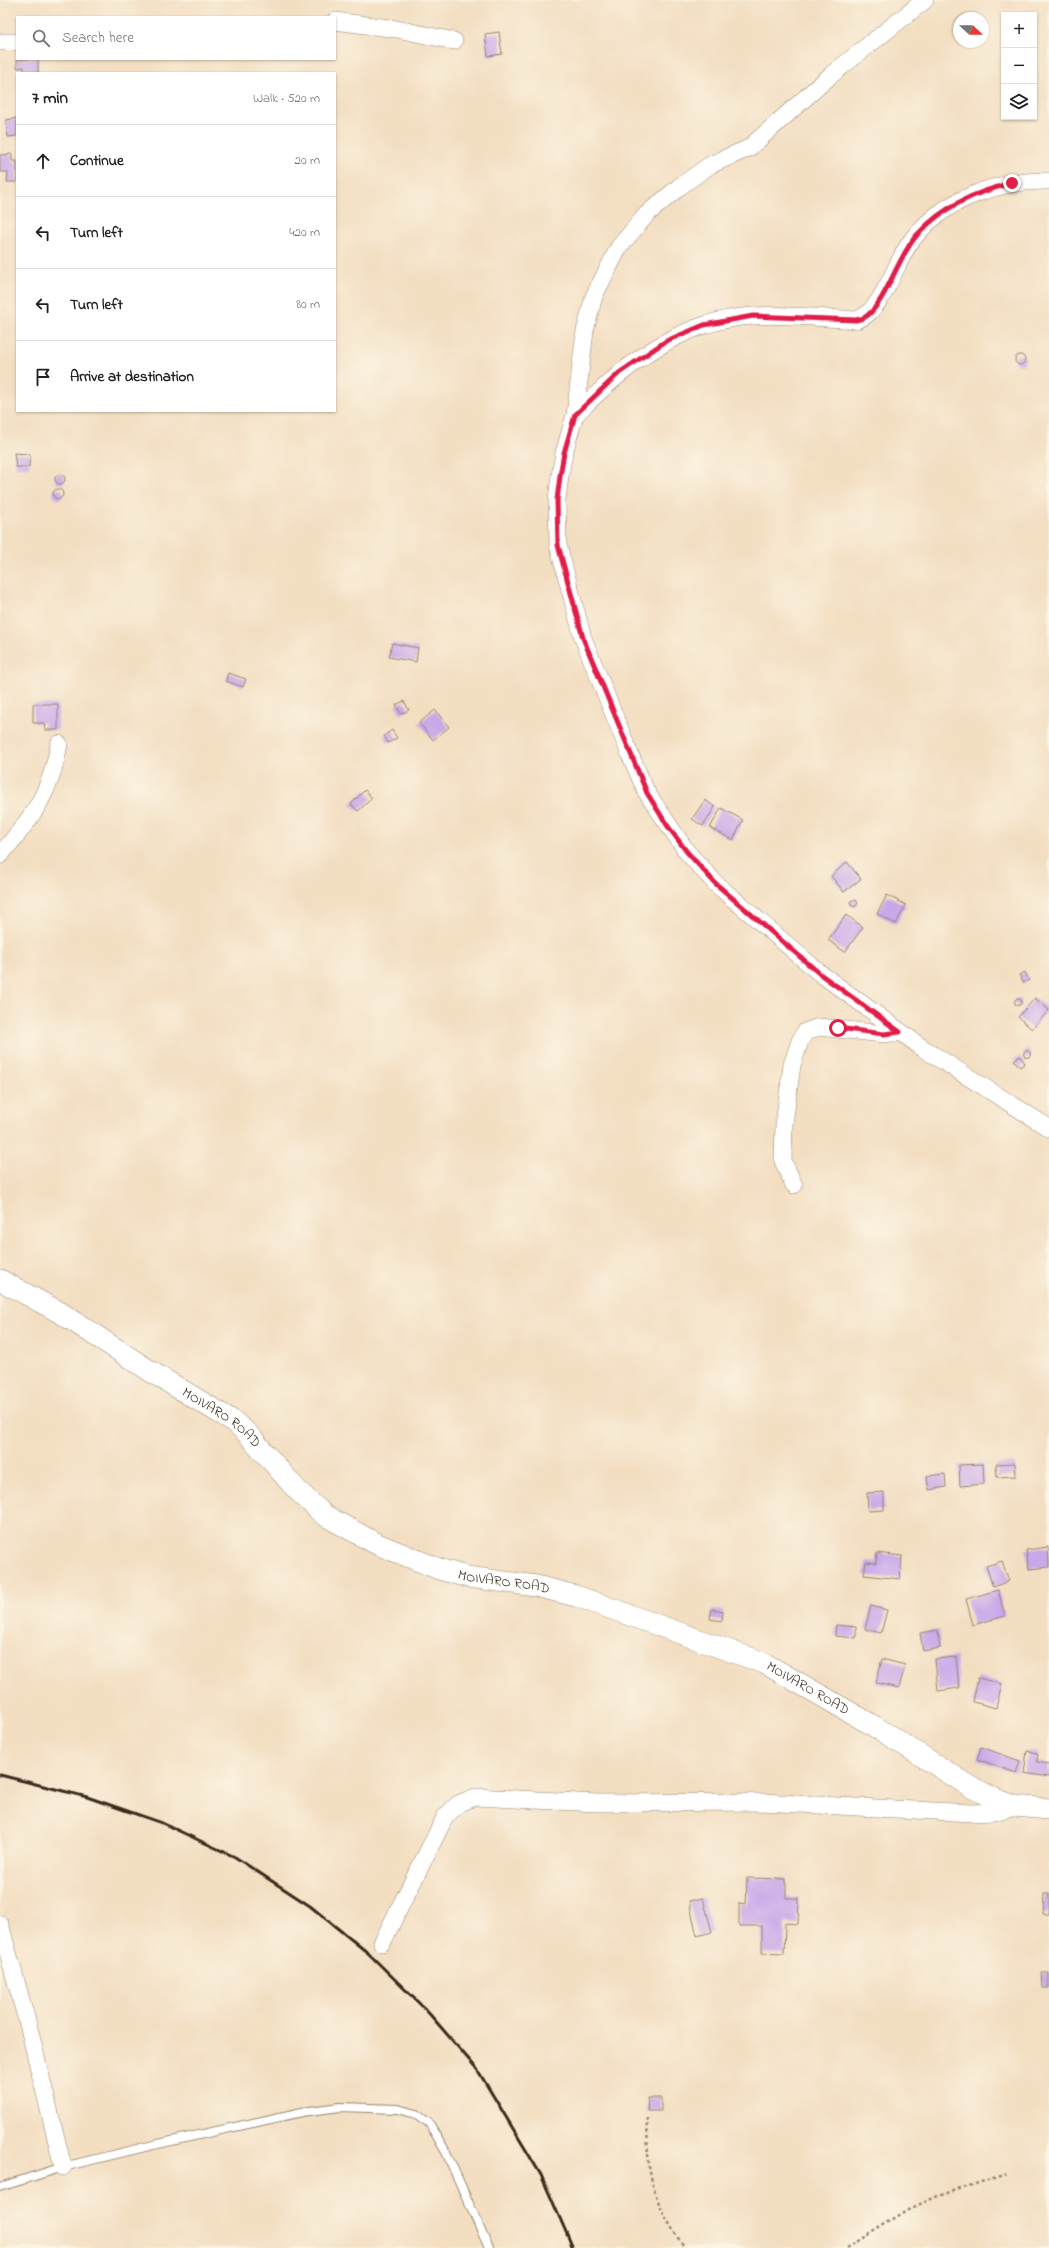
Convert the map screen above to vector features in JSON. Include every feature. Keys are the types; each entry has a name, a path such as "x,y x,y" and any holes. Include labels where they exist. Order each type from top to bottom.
{"street":[{"path":"925,0 842,65 749,148 725,158 697,173 647,214 632,231 610,262 594,296 585,331 575,415 564,453 560,476 557,500 558,545 583,638 647,793 687,852 715,883 820,974 900,1032 1049,1128"},
{"path":"336,21 397,30 454,41"},
{"path":"0,42 16,42"},
{"path":"575,415 619,373 643,355 666,341 704,325 753,316 856,320 867,316 883,292 910,244 922,229 945,210 971,195 991,189 1012,183 1049,180"},
{"path":"0,855 19,832 43,796 55,769 59,744"},
{"path":"794,1185 783,1161 784,1124 792,1065 800,1041 805,1032 819,1027 884,1034 900,1032"},
{"name":"MOIVARO ROAD","path":"0,1280 61,1313 162,1379 229,1418 248,1434 297,1490 324,1515 377,1544 439,1569 460,1575 536,1586 576,1596 764,1663 874,1726 971,1787 995,1799 1015,1806 1049,1809"},
{"path":"382,1943 445,1817 458,1804 475,1797 598,1803 769,1802 972,1813 994,1812 1015,1806"},
{"path":"0,1924 29,2028 63,2167"}],"lane":[{"path":"0,2187 63,2167 302,2112 340,2107 398,2109 416,2114 429,2123 446,2152 489,2248"}],"path":[{"path":"648,2118 648,2161 651,2182 671,2228 685,2248"},
{"path":"847,2248 909,2209 938,2196 1006,2174"}],"building":[{"path":"499,32 502,54 488,56 485,34"},
{"path":"17,60 38,60 38,72 24,72 24,67 17,68"},
{"path":"16,118 16,136 8,137 6,120"},
{"path":"12,154 12,161 16,161 16,182 7,182 8,172 0,172 0,155"},
{"path":"1020,355 1025,360 1020,365 1015,360"},
{"path":"14,453 30,454 29,467 16,467"},
{"path":"60,474 65,479 60,484 55,479"},
{"path":"58,489 63,494 58,499 53,494"},
{"path":"392,643 418,648 416,662 389,657"},
{"path":"228,673 246,679 243,687 226,681"},
{"path":"404,701 409,710 401,714 396,705"},
{"path":"33,704 58,704 58,730 45,730 44,723 33,723"},
{"path":"435,710 449,727 433,740 419,723"},
{"path":"392,730 397,738 388,743 384,736"},
{"path":"365,790 372,798 358,811 351,804"},
{"path":"705,800 715,807 703,826 692,819"},
{"path":"721,808 743,820 733,840 710,828"},
{"path":"847,862 861,879 844,892 831,876"},
{"path":"887,895 906,905 896,924 877,914"},
{"path":"854,899 857,900 857,906 854,907 851,906 850,903 851,900"},
{"path":"846,915 863,927 845,952 828,940"},
{"path":"1025,972 1029,980 1024,983 1019,975"},
{"path":"1018,998 1021,999 1021,1005 1018,1006 1015,1005 1014,1002 1015,999"},
{"path":"1035,998 1049,1010 1032,1029 1018,1017"},
{"path":"1027,1050 1030,1051 1030,1057 1027,1058 1024,1057 1023,1054 1024,1051"},
{"path":"1020,1056 1025,1063 1020,1067 1014,1060"},
{"path":"1015,1463 1016,1476 997,1477 996,1464"},
{"path":"983,1464 984,1484 960,1486 959,1465"},
{"path":"945,1474 946,1487 929,1490 927,1476"},
{"path":"884,1492 884,1510 868,1511 867,1493"},
{"path":"1048,1547 1049,1567 1029,1569 1026,1550"},
{"path":"877,1553 902,1556 900,1579 864,1575 866,1562 876,1563"},
{"path":"1002,1561 1009,1581 993,1587 986,1566"},
{"path":"998,1590 1005,1616 973,1625 966,1599"},
{"path":"871,1606 887,1610 881,1633 865,1629"},
{"path":"712,1609 723,1611 722,1621 710,1619"},
{"path":"836,1625 856,1627 856,1638 835,1636"},
{"path":"938,1630 940,1648 923,1651 920,1633"},
{"path":"956,1657 959,1688 938,1691 935,1659"},
{"path":"882,1659 905,1665 899,1688 876,1683"},
{"path":"978,1678 1002,1684 996,1708 973,1702"},
{"path":"981,1747 1020,1761 1016,1773 977,1759"},
{"path":"1027,1751 1038,1753 1037,1762 1049,1764 1049,1777 1024,1773"},
{"path":"747,1878 786,1879 786,1898 799,1898 798,1924 785,1923 784,1954 762,1953 762,1926 739,1926 739,1903 746,1904"},
{"path":"1044,1894 1049,1894 1049,1914 1043,1914"},
{"path":"703,1898 712,1932 697,1936 689,1901"},
{"path":"1042,1973 1049,1973 1049,1988 1043,1988"},
{"path":"648,2098 661,2098 661,2111 647,2111"}],"railway":[{"path":"0,1775 87,1797 162,1823 235,1857 310,1906 368,1953 426,2010 477,2069 541,2175 573,2248"}],"route":[{"path":"838,1028 884,1034 900,1032 820,974 715,883 687,852 667,825 647,793 583,638 569,591 558,545 557,500 564,453 575,415 619,373 643,355 666,341 704,325 736,318 769,316 856,320 867,316 874,308 902,255 922,229 945,210 971,195 1012,183"}]}
